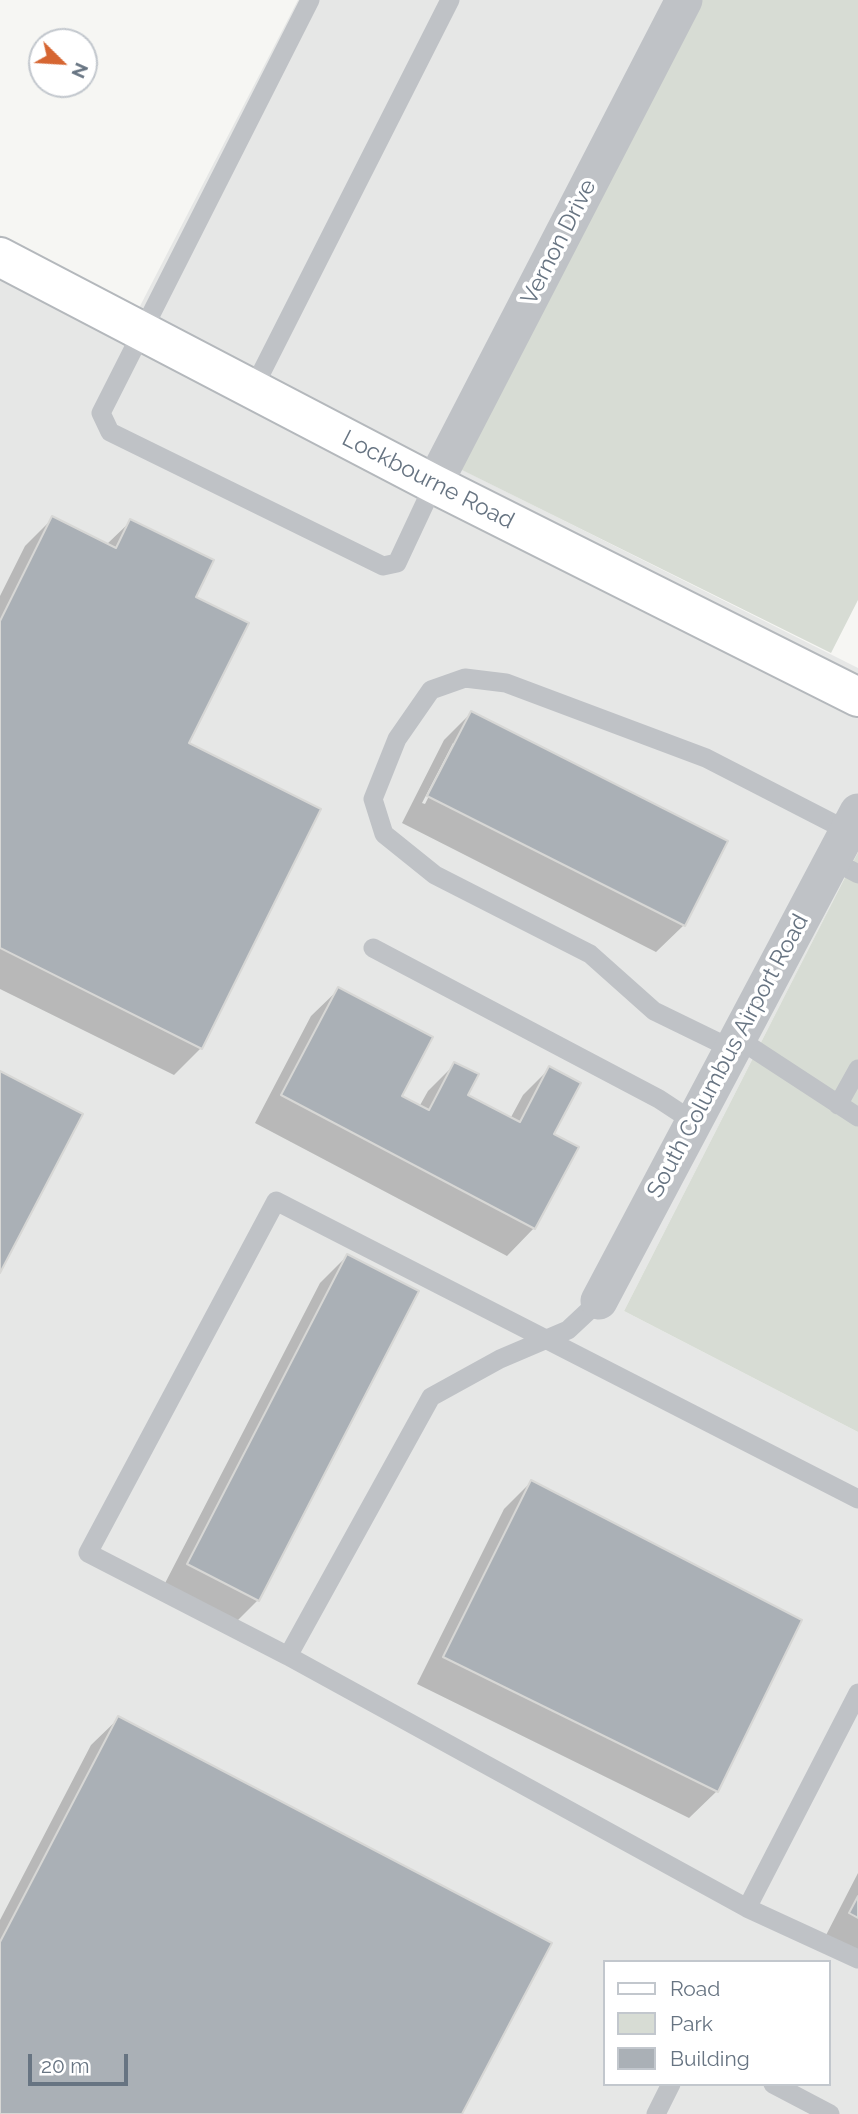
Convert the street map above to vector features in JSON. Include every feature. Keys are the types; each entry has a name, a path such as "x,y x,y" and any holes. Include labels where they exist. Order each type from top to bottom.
{"street":[{"name":"Vernon Drive","path":"434,484 684,0"},
{"name":"Lockbourne Road","path":"0,257 434,484 858,697"},
{"name":"South Columbus Airport Road","path":"599,1301 735,1044 849,844"}],"lane":[{"path":"310,0 101,413 110,432 383,566 397,563 434,484"},
{"path":"253,389 450,0"},
{"path":"849,844 706,758 506,683 465,678 430,690 397,738 373,799 384,834 435,875 590,954 654,1011 735,1044 858,1117"},
{"path":"373,948 659,1099 694,1122"},
{"path":"838,1105 858,1069"},
{"path":"858,1499 276,1201 88,1553 288,1656 747,1908 858,1959"},
{"path":"288,1656 431,1397 500,1359 568,1331 599,1301"},
{"path":"747,1908 858,1693"},
{"path":"656,2114 670,2086"},
{"path":"777,2086 830,2114"}],"shaded area":[{"path":"298,0 697,0 455,466 858,668 858,852 624,1311 858,1432 858,2114 0,2114 0,235 139,308"}],"green space":[{"path":"697,0 858,0 858,600 831,653 454,466"},
{"path":"858,852 858,1432 624,1311"}],"building":[{"path":"52,516 116,548 130,519 214,560 196,597 249,623 189,743 321,809 202,1049 0,948 0,621"},
{"path":"471,711 728,841 685,926 427,796"},
{"path":"338,987 433,1037 402,1096 429,1110 454,1062 479,1074 468,1095 520,1122 549,1066 581,1083 554,1134 579,1147 535,1229 281,1095"},
{"path":"0,1071 83,1114 0,1273"},
{"path":"347,1254 419,1291 259,1601 187,1564"},
{"path":"531,1480 802,1620 718,1792 443,1657"},
{"path":"118,1716 552,1943 462,2114 0,2114 0,1942"},
{"path":"858,1896 858,1918 849,1913"}]}
